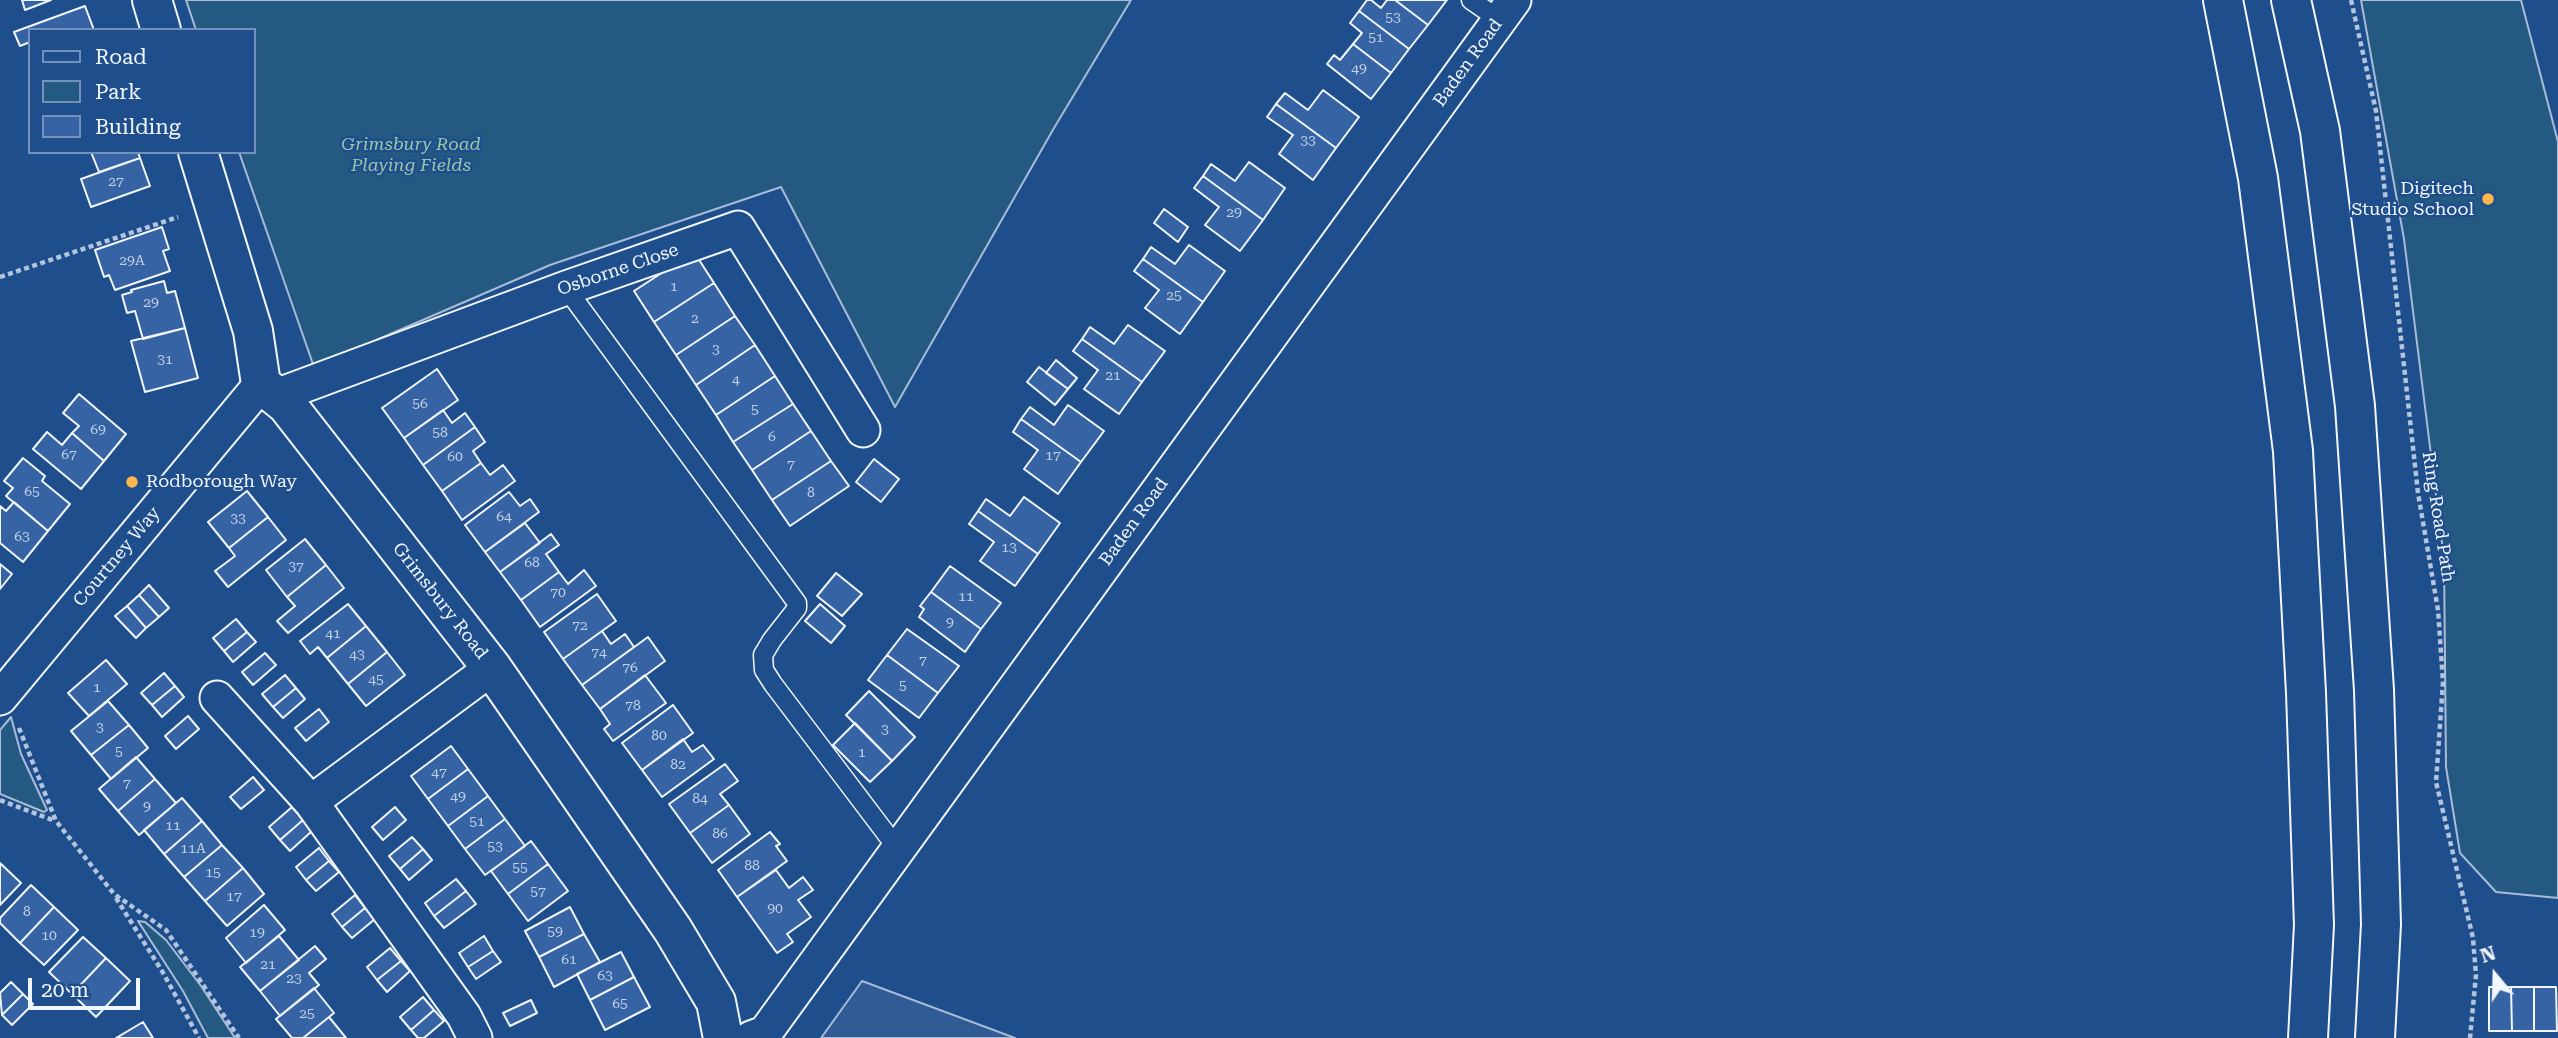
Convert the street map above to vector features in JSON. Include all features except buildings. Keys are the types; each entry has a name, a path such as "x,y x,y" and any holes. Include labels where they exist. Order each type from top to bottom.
{"main road":[{"path":"152,0 160,28"},
{"path":"2223,0 2258,178 2293,451 2314,911 2308,1038"},
{"path":"2291,0 2320,131 2355,406 2375,704 2381,924 2375,1038"},
{"path":"199,154 253,331 268,390"},
{"name":"Grimsbury Road","path":"268,390 295,415 492,668 673,930 716,1002 723,1038"}],"street":[{"name":"Baden Road","path":"751,1038 765,1033 1507,10"},
{"name":"Osborne Close","path":"268,390 738,228 863,430"},
{"name":"Courtney Way","path":"2,695 268,390"},
{"path":"311,802 492,668"},
{"path":"218,698 311,802 464,1016 475,1038"}],"lane":[{"path":"1471,0 1507,10"},
{"path":"566,288 797,603 797,608 764,655 764,670 897,848"}],"path":[{"name":"Ring Road Path","path":"2351,0 2376,111 2418,493 2438,610 2443,682 2436,782 2473,938 2476,975 2470,1038"},
{"path":"0,277 214,205"},
{"path":"2,695 56,821 114,894 162,971 199,1038"},
{"path":"0,800 56,821"},
{"path":"114,894 166,930 239,1038"}],"green space":[{"name":"Grimsbury Road Playing Fields","path":"186,0 1131,0 1054,128 895,407 781,187 550,265 314,367 240,154 256,154 256,28 195,28"},
{"path":"2361,0 2521,0 2558,142 2558,898 2496,892 2460,853 2446,767 2444,559 2404,239"},
{"path":"11,717 21,754 47,810 44,812 0,794 0,730"},
{"path":"138,921 145,922 166,940 201,986 235,1038 208,1038 183,991"}],"shaded area":[{"path":"862,981 1015,1038 821,1038"}],"place":[{"name":"Digitech Studio School","path":"2488,199"},
{"name":"Rodborough Way","path":"132,482"}]}
